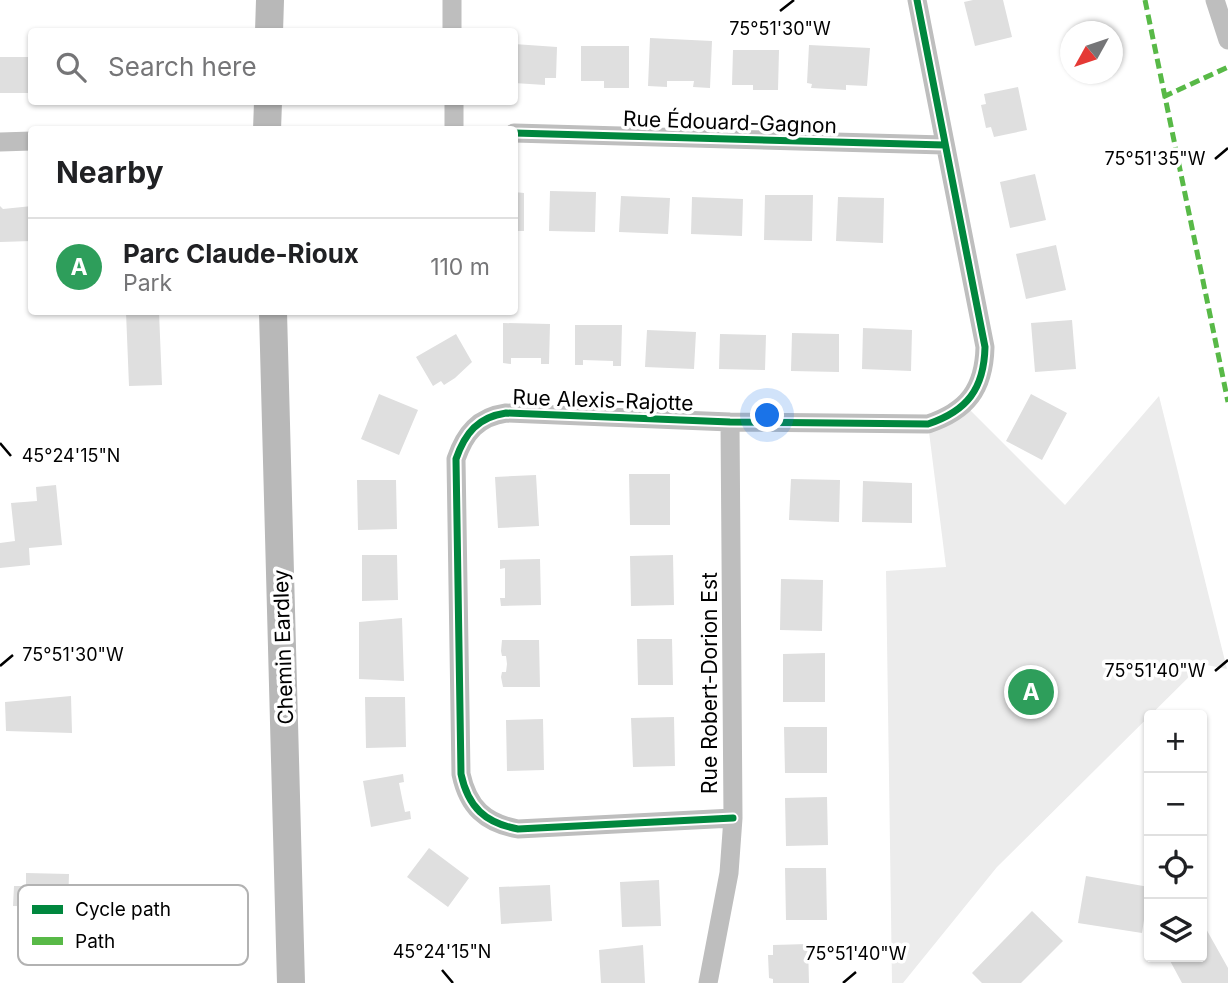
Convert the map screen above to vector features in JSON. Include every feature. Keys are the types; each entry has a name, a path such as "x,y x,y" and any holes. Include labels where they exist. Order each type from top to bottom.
{"main road":[{"path":"269,28 270,0"},
{"path":"267,126 268,105"},
{"name":"Chemin Eardley","path":"273,315 290,983"}],"street":[{"path":"452,0 452,28"},
{"name":"Rue Alexis-Rajotte","path":"733,818 518,829 497,826 472,804 461,774 456,459 461,445 480,421 506,413 730,422 928,424 952,415 975,395 981,380 985,348 916,0"},
{"path":"1215,0 1228,40"},
{"path":"454,105 454,126"},
{"name":"Rue Édouard-Gagnon","path":"518,133 944,145"},
{"path":"0,142 28,141"},
{"name":"Rue Robert-Dorion Est","path":"708,983 729,873 733,818 730,422"}],"shaded area":[{"path":"1159,396 1227,669 1202,664 1156,710 1144,710 1144,721 997,867 903,983 892,983 886,571 946,567 928,424 965,405 1065,505"}],"building":[{"path":"1003,0 1012,37 975,46 964,2"},
{"path":"650,38 712,41 710,88 693,87 694,81 667,81 667,87 648,86"},
{"path":"518,44 557,47 556,78 545,78 545,85 518,83"},
{"path":"809,45 870,48 867,86 846,85 846,90 811,88 812,84 807,83"},
{"path":"581,46 629,46 629,88 604,88 604,81 581,81"},
{"path":"733,50 779,50 778,90 753,90 753,85 732,85"},
{"path":"0,57 28,57 28,93 0,93"},
{"path":"1018,87 1027,130 994,137 991,127 986,128 981,105 986,104 984,94"},
{"path":"1035,174 1046,220 1010,228 1000,182"},
{"path":"550,191 596,192 595,232 549,231"},
{"path":"518,192 524,193 524,231 518,231"},
{"path":"765,195 813,195 812,241 764,240"},
{"path":"621,196 670,198 668,234 619,232"},
{"path":"692,197 743,199 742,236 691,234"},
{"path":"838,197 884,198 883,243 836,241"},
{"path":"0,206 3,209 28,206 28,241 0,242"},
{"path":"1056,245 1066,290 1026,299 1016,254"},
{"path":"126,315 159,315 162,385 129,386"},
{"path":"1072,320 1076,369 1035,372 1031,323"},
{"path":"503,323 550,324 549,364 541,364 541,358 511,358 511,364 503,363"},
{"path":"575,325 622,325 621,366 613,366 613,361 583,360 583,365 575,365"},
{"path":"863,328 912,330 911,371 862,369"},
{"path":"647,330 696,332 694,369 645,367"},
{"path":"792,333 839,334 839,372 791,371"},
{"path":"456,334 472,362 444,385 441,381 433,386 416,357"},
{"path":"720,334 766,335 765,370 719,369"},
{"path":"379,394 418,410 399,455 361,439"},
{"path":"1031,394 1067,413 1042,460 1006,441"},
{"path":"629,474 670,474 670,525 630,525"},
{"path":"536,475 539,526 498,528 495,477"},
{"path":"791,479 840,480 839,522 789,520"},
{"path":"357,480 396,480 397,529 358,530"},
{"path":"863,481 912,483 912,523 862,522"},
{"path":"56,485 62,545 29,548 30,565 0,568 0,543 15,541 11,503 37,501 36,487"},
{"path":"362,555 397,555 398,600 362,601"},
{"path":"673,555 674,605 631,606 630,556"},
{"path":"540,559 541,605 501,606 500,598 505,598 505,568 500,569 500,560"},
{"path":"781,579 823,580 822,631 780,630"},
{"path":"402,618 404,681 359,679 359,622"},
{"path":"637,639 672,639 673,685 638,685"},
{"path":"502,640 539,640 540,687 503,687 501,677 502,672 506,672 507,664 506,656 502,656"},
{"path":"825,653 825,702 783,702 783,654"},
{"path":"71,696 72,733 6,731 5,702"},
{"path":"365,697 405,697 406,747 366,748"},
{"path":"674,717 675,766 633,767 631,718"},
{"path":"543,719 544,770 507,771 506,720"},
{"path":"784,727 827,727 827,773 785,773"},
{"path":"403,774 404,782 399,783 405,812 410,811 411,819 371,827 363,781"},
{"path":"827,797 828,845 786,846 785,798"},
{"path":"429,848 469,878 448,907 407,877"},
{"path":"785,868 826,868 827,920 786,920"},
{"path":"26,873 69,874 69,885 26,885"},
{"path":"1086,876 1144,886 1142,933 1078,923"},
{"path":"659,880 661,926 622,927 620,882"},
{"path":"550,885 552,921 501,924 499,887"},
{"path":"14,886 18,886 18,906 13,906"},
{"path":"1032,911 1063,941 1021,983 982,983 972,973"},
{"path":"1207,931 1228,968 1228,983 1182,983 1171,962 1207,962"},
{"path":"808,944 809,983 773,983 773,979 769,978 768,955 773,955 773,945"},
{"path":"643,945 645,983 601,983 599,950"}],"marked path":[{"path":"1145,0 1228,402"},
{"path":"1163,97 1228,67"}],"cycle path":[{"path":"733,818 518,829 496,823 473,804 461,774 456,459 468,434 480,422 506,413 730,422 928,424 942,419 963,405 977,386 985,347 917,0"},
{"path":"518,133 944,145"}],"place":[{"name":"Parc Claude-Rioux","path":"1031,692"}]}
